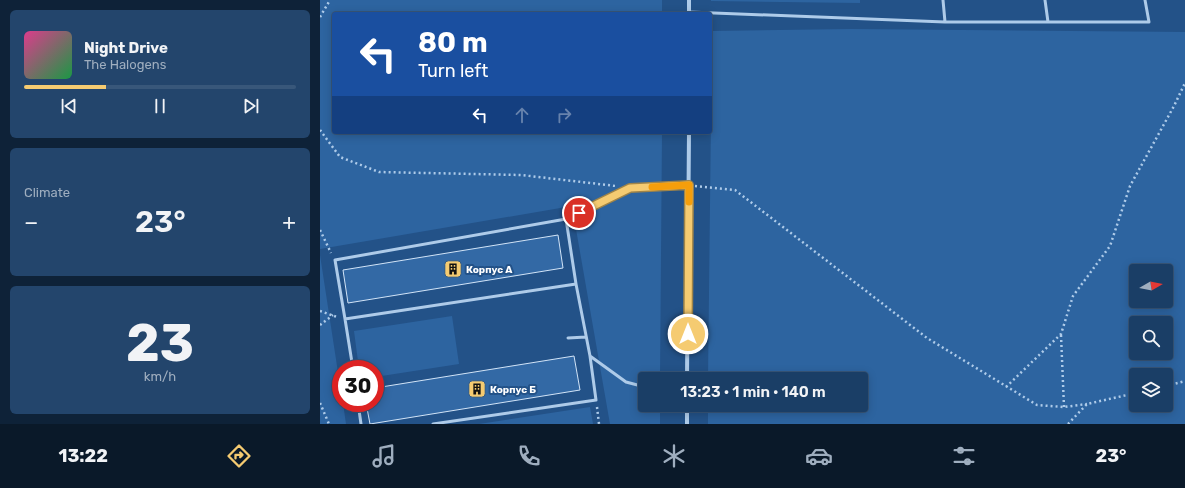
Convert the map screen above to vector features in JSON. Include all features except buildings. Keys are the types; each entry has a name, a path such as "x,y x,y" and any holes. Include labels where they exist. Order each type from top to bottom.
{"street":[{"path":"689,0 689,12"},
{"path":"687,372 689,134"},
{"path":"687,412 687,424"}],"lane":[{"path":"943,0 945,22"},
{"path":"1045,0 1048,22"},
{"path":"712,14 945,22 1149,22 1145,0"},
{"path":"352,360 335,260 566,219 630,188 689,185"},
{"path":"433,424 596,400 590,356 576,284 566,219"},
{"path":"345,319 576,284"},
{"path":"568,338 586,337"},
{"path":"590,356 626,382 638,385"},
{"path":"360,412 362,424"}],"path":[{"path":"320,17 330,0"},
{"path":"1064,407 1061,334 1072,296 1110,246 1130,186 1185,84"},
{"path":"320,130 340,157 379,172 521,175 630,188"},
{"path":"689,185 735,190 927,338 1037,405 1064,407 1086,404 1129,394"},
{"path":"320,230 335,260"},
{"path":"320,310 345,319"},
{"path":"320,325 333,315"},
{"path":"1006,387 1061,334"},
{"path":"1173,384 1185,381"},
{"path":"596,400 599,424"},
{"path":"320,403 329,424"},
{"path":"1068,424 1086,404"}],"shaded area":[{"path":"320,0 662,0 662,12 332,12 332,134 662,134 660,372 638,372 638,412 660,412 660,424 610,424 572,206 320,249"},
{"path":"860,0 860,3 711,1"},
{"path":"851,29 1185,32 1185,424 708,424 708,412 868,412 868,372 708,372 712,31"},
{"path":"320,255 336,360 332,360 332,412 344,412 346,424 320,424"},
{"path":"452,316 459,364 384,376 384,360 358,360 354,331"},
{"path":"590,407 593,424 479,424"}],"slow traffic":[{"path":"652,187 689,185 689,202"}],"place":[{"name":"Корпус А","path":"453,269"},
{"name":"Корпус Б","path":"477,389"}],"route":[{"path":"579,213 630,188 689,185 688,334"}]}
